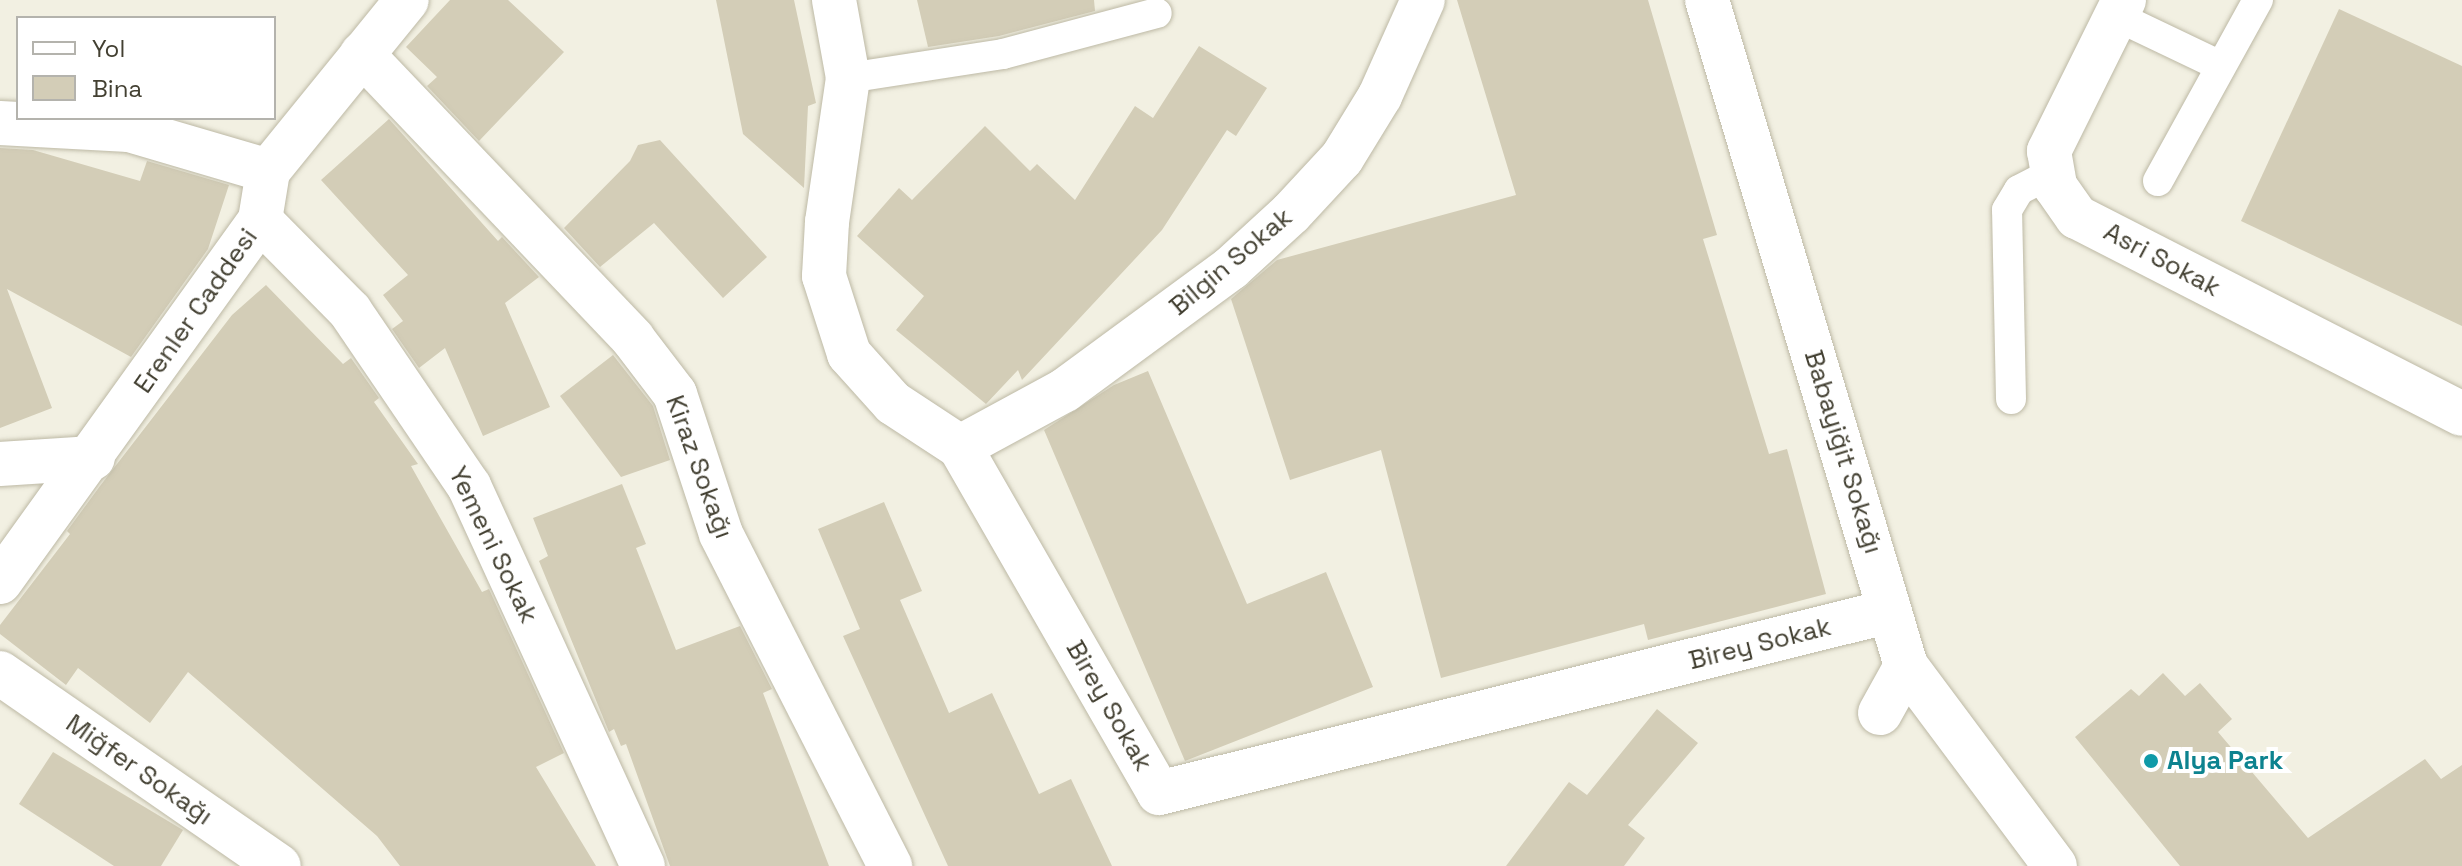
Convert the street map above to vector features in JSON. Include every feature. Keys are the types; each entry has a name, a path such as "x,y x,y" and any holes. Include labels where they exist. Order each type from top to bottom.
{"street":[{"name":"Erenler Caddesi","path":"0,582 93,458 260,220 268,171 407,0"},
{"name":"Birey Sokak","path":"834,0 848,78 827,222 824,276 849,354 893,403 960,447 1159,793 1890,611"},
{"name":"Bilgin Sokak","path":"960,447 1065,390 1231,268 1291,213 1342,158 1380,96 1423,0"},
{"name":"Babayiğit Sokağı","path":"1707,0 1906,666 2055,866"},
{"path":"2052,173 2049,151 2120,8"},
{"name":"Kiraz Sokağı","path":"362,54 633,339 675,394 721,534 890,866"},
{"path":"0,123 129,130 268,171"},
{"name":"Asri Sokak","path":"2052,173 2055,186 2077,217 2462,414"},
{"name":"Yemeni Sokak","path":"260,220 350,311 469,486 643,866"},
{"path":"0,464 93,458"},
{"path":"1880,713 1906,666"},
{"name":"Miğfer Sokağı","path":"0,673 279,866"}],"lane":[{"path":"2158,181 2258,0"},
{"path":"2120,8 2221,66"},
{"path":"848,78 1003,54 1157,13"},
{"path":"2011,399 2007,210 2019,190 2052,173"}],"building":[{"path":"450,0 508,0 564,52 479,141 427,86 437,77 406,47"},
{"path":"716,0 794,0 816,103 808,106 804,188 743,134"},
{"path":"917,0 1094,0 1095,11 999,36 928,47"},
{"path":"1457,0 1648,0 1717,235 1703,239 1769,454 1787,449 1826,594 1648,640 1644,624 1441,678 1381,450 1290,480 1231,299 1277,260 1516,195"},
{"path":"2339,9 2462,66 2462,326 2241,221"},
{"path":"1199,46 1267,88 1236,136 1227,130 1162,230 1022,380 1018,370 986,404 896,330 924,296 857,236 899,188 912,200 985,126 1030,171 1037,164 1075,200 1135,106 1153,118"},
{"path":"389,119 498,241 502,237 539,277 505,303 550,407 483,436 445,348 419,368 392,329 403,321 383,295 408,275 321,180"},
{"path":"660,140 767,257 723,298 654,223 600,267 564,228 630,161 638,145"},
{"path":"0,148 33,150 140,181 147,161 229,185 208,249 131,357 7,289 52,408 0,428"},
{"path":"266,285 343,364 351,358 379,398 374,402 418,464 411,466 482,592 489,589 564,753 536,767 596,866 400,866 377,836 188,672 150,723 78,668 66,685 0,634 0,625 70,534 67,531 100,486 232,315"},
{"path":"613,355 653,406 670,460 621,477 560,396"},
{"path":"1148,371 1247,604 1326,572 1373,687 1185,761 1044,430 1114,385"},
{"path":"622,484 646,544 636,548 676,650 740,626 772,689 763,693 829,866 670,866 626,744 621,746 614,729 609,732 539,561 548,556 533,518"},
{"path":"884,502 922,591 900,600 949,713 992,693 1039,794 1071,779 1112,866 948,866 843,636 860,629 818,529"},
{"name":"Alya Park","path":"2163,673 2185,696 2200,683 2232,719 2218,732 2308,838 2425,759 2441,779 2462,765 2462,866 2180,866 2075,737 2131,689 2139,696"},
{"path":"1657,709 1698,743 1628,825 1645,838 1624,866 1506,866 1569,782 1587,795"},
{"path":"53,752 183,830 161,866 114,866 19,804"}],"place":[{"name":"Alya Park","path":"2151,761"}]}
